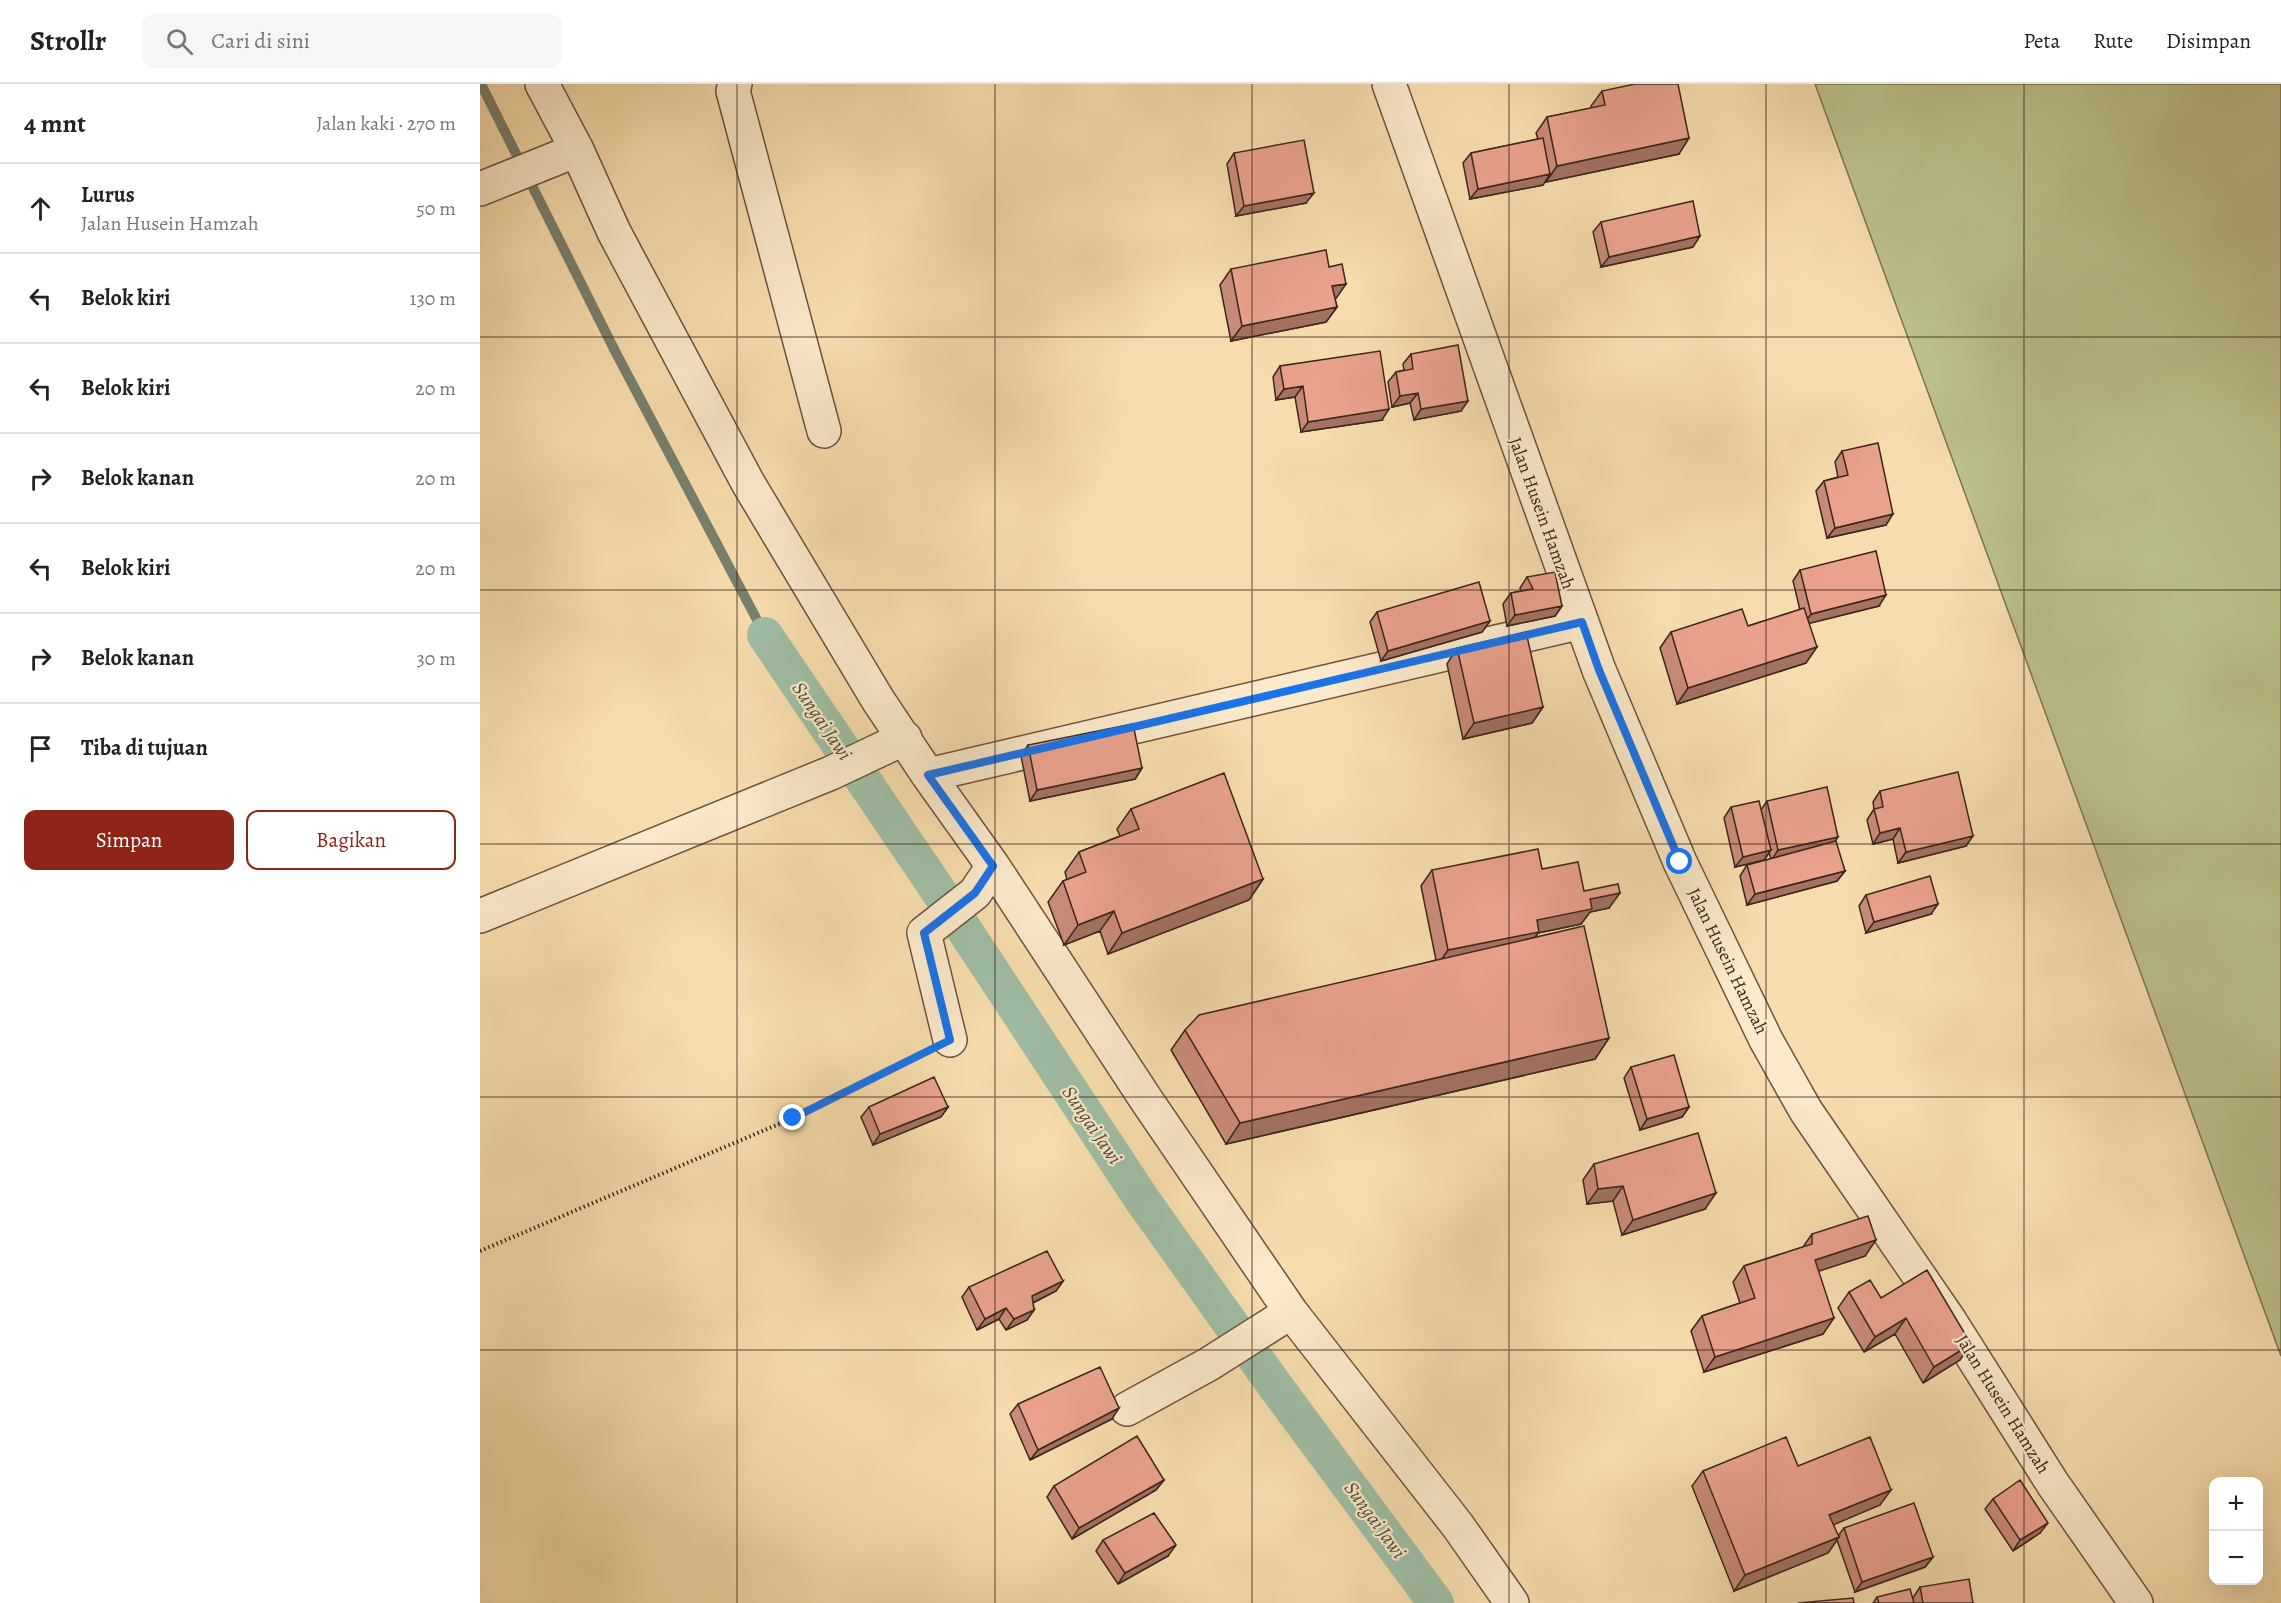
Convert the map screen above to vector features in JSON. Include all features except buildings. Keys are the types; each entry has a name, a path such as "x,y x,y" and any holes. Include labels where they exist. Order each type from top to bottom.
{"street":[{"path":"542,84 568,154 614,232 748,483 878,700 898,742 928,775 993,866 1148,1101 1281,1318 1458,1526 1512,1603"},
{"path":"735,84 733,92 824,431"},
{"name":"Jalan Husein Hamzah","path":"1389,84 1599,670 1680,862 1772,1050 1806,1111 1950,1321 2053,1484 2136,1603"},
{"path":"488,186 568,154"},
{"path":"928,775 1582,622"},
{"path":"480,916 831,772 898,742"},
{"path":"950,1040 924,933 975,893 993,866"},
{"path":"1127,1409 1209,1364 1281,1318"}],"path":[{"path":"480,1251 793,1118 950,1040"}],"green space":[{"path":"1815,84 2281,84 2281,1356"}],"waterway":[{"path":"481,84 616,353 765,635"},
{"name":"Sungai Jawi","path":"765,635 952,911 1143,1201 1273,1383 1436,1603"}],"route":[{"path":"793,1118 950,1040 924,933 975,893 993,866 928,775 1582,622 1599,670 1680,862"}]}
